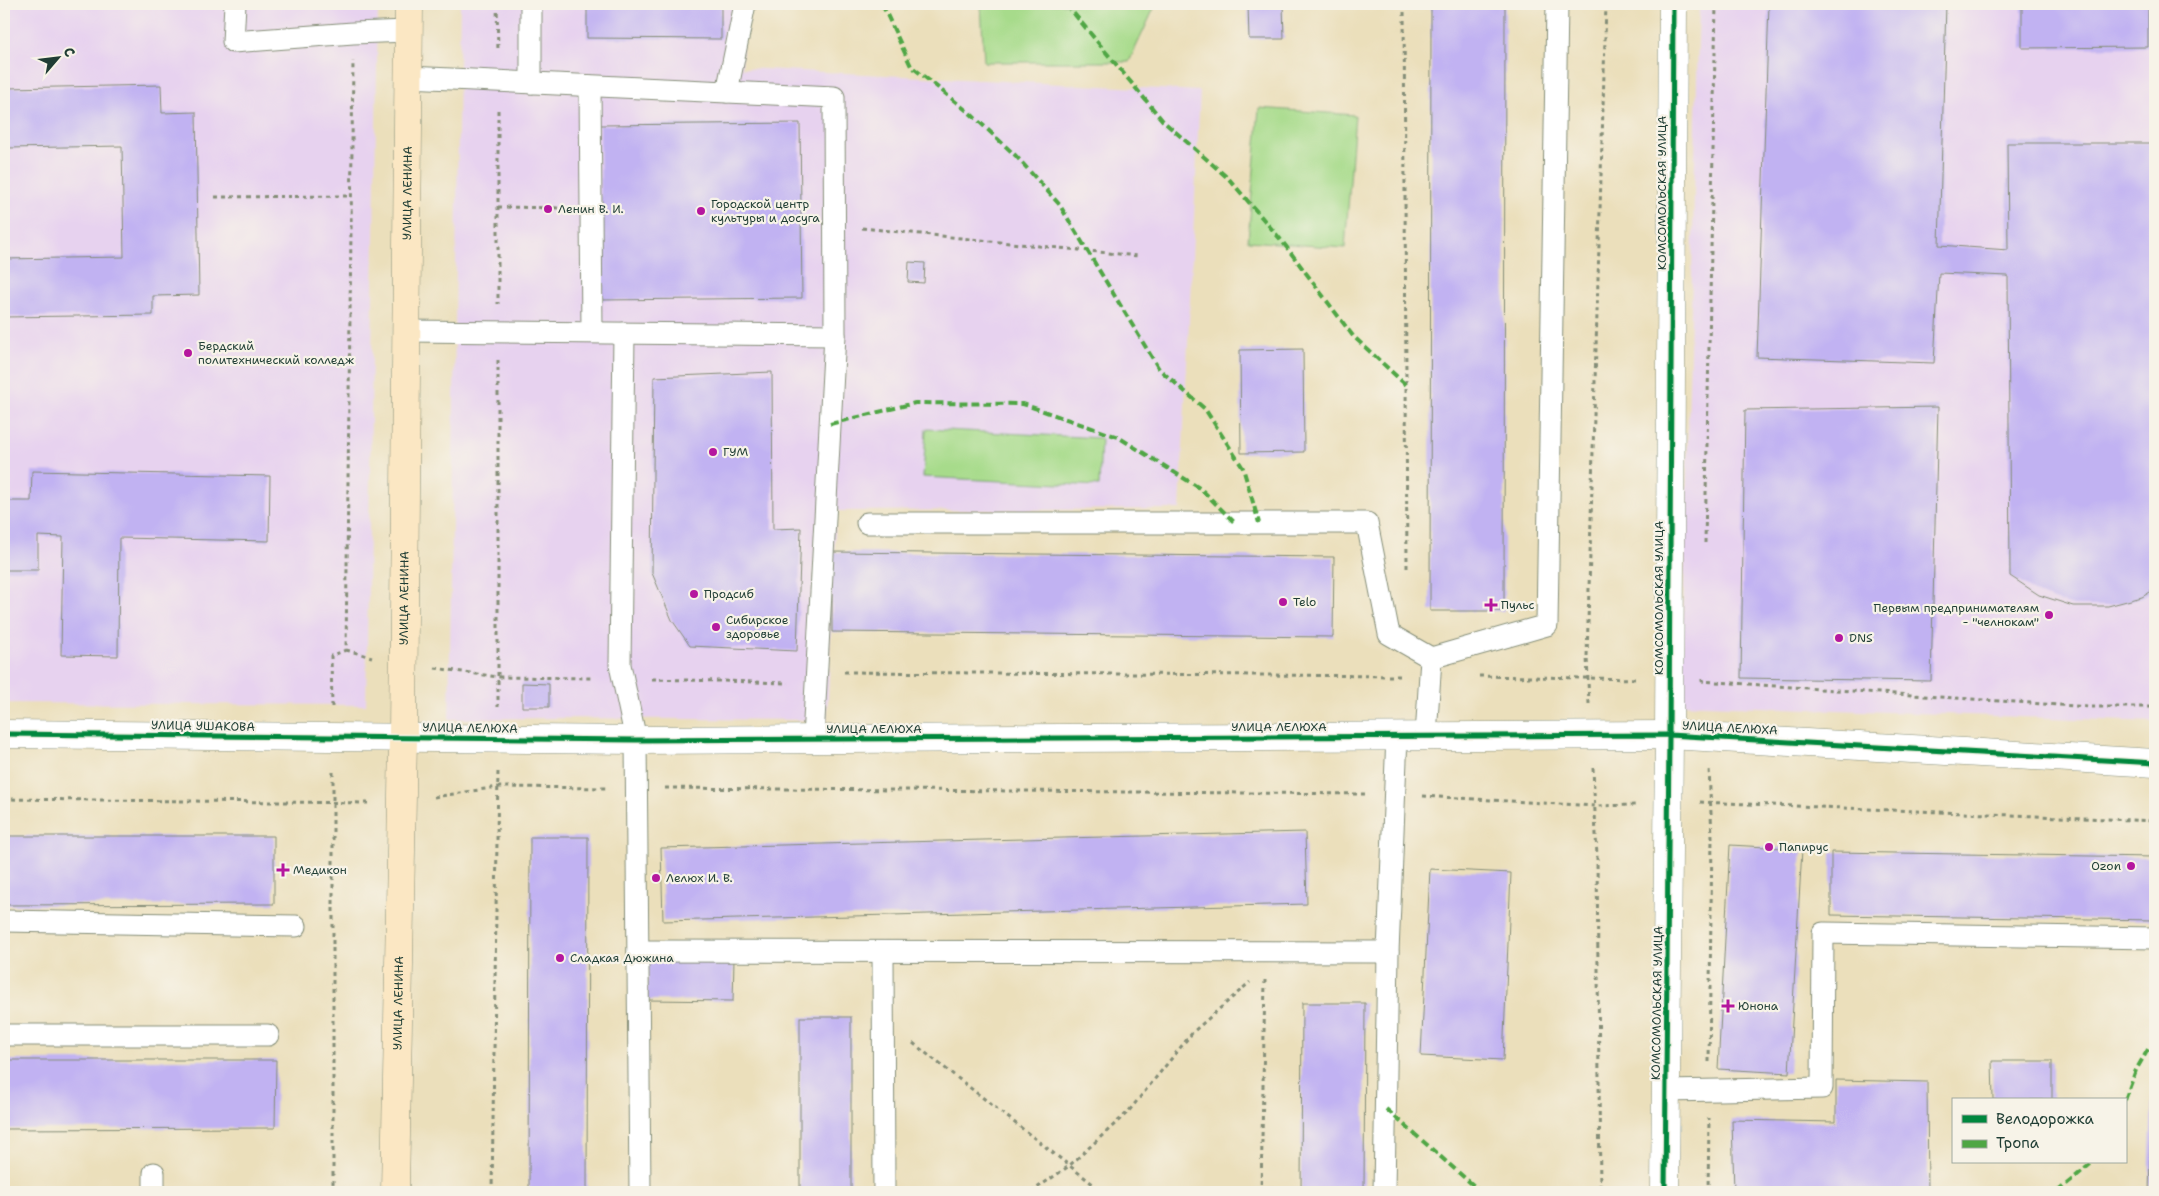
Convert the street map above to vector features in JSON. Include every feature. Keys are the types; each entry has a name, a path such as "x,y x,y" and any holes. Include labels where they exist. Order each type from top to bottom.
{"main road":[{"name":"УЛИЦА ЛЕНИНА","path":"395,1192 403,738 409,4"}],"street":[{"name":"КОМСОМОЛЬСКАЯ УЛИЦА","path":"1664,1192 1670,735 1673,4"},
{"name":"УЛИЦА УШАКОВА","path":"4,734 403,738"},
{"name":"УЛИЦА ЛЕЛЮХА","path":"403,738 636,740 1670,735 2155,763"}],"lane":[{"path":"235,4 233,42 409,31"},
{"path":"530,4 530,83"},
{"path":"727,92 745,4"},
{"path":"867,523 1367,523 1389,634 1431,658 1547,625 1557,4"},
{"path":"408,77 834,97 835,334 812,739"},
{"path":"590,86 592,332"},
{"path":"405,330 835,334"},
{"path":"624,332 620,665 636,740 640,1192"},
{"path":"1426,736 1431,658"},
{"path":"1384,1192 1388,952 1397,736"},
{"path":"4,921 296,926"},
{"path":"1666,1091 1822,1088 1823,933 2155,938"},
{"path":"638,950 1388,952"},
{"path":"883,952 884,1192"},
{"path":"4,1035 268,1035"}],"path":[{"path":"492,1192 498,787 498,4"},
{"path":"1404,4 1408,577"},
{"path":"1600,1192 1597,857 1587,657 1606,4"},
{"path":"1704,551 1716,4"},
{"path":"332,1192 333,737 331,656 346,650 353,33"},
{"path":"215,197 351,196"},
{"path":"498,207 591,209"},
{"path":"834,226 1138,256"},
{"path":"1702,671 1702,681 2090,707 2155,707"},
{"path":"4,799 401,803 498,787 1394,794 1595,806 1710,802 2155,820"},
{"path":"1031,1192 1069,1166 1128,1112 1193,1032 1285,952"},
{"path":"1261,1192 1265,970"},
{"path":"883,1019 1103,1192"}],"shaded area":[{"name":"Бердский политехнический колледж","path":"4,4 378,4 366,705 4,703"},
{"path":"460,4 744,4 742,68 1200,91 1180,509 836,511 827,720 449,719"},
{"path":"1699,4 2155,4 2155,722 1681,704"}],"green space":[{"path":"981,4 1156,4 1129,62 984,62"},
{"path":"1259,108 1355,115 1345,248 1248,241"},
{"path":"926,429 1101,438 1099,486 923,477"}],"building":[{"path":"587,4 721,4 721,39 587,38"},
{"path":"1248,4 1283,4 1284,39 1249,39"},
{"path":"1431,4 1505,4 1504,611 1430,611"},
{"path":"1769,4 1946,4 1939,245 2008,250 2007,143 2155,143 2155,589 2142,597 2108,606 2073,606 2039,595 2010,576 2008,276 1939,273 1934,363 1757,357"},
{"path":"2022,4 2148,4 2148,47 2022,48"},
{"path":"161,85 162,113 196,112 199,295 153,296 153,315 4,317 4,259 124,257 122,146 8,148 7,88"},
{"name":"Городской центр культуры и досуга","path":"800,123 802,298 602,300 600,125"},
{"path":"909,262 925,263 924,283 908,282"},
{"path":"1303,349 1304,452 1241,453 1240,350"},
{"name":"ГУМ","path":"772,372 773,529 801,528 797,651 690,646 672,620 652,573 654,377"},
{"path":"1938,407 1931,681 1741,678 1745,410"},
{"path":"32,471 270,476 269,541 119,538 118,656 61,655 63,537 38,536 38,570 4,570 4,501 31,501"},
{"path":"832,552 1334,557 1333,637 832,632"},
{"path":"522,683 549,684 549,707 522,707"},
{"path":"1305,832 1307,904 663,921 661,848"},
{"path":"4,836 274,836 274,904 4,905"},
{"path":"530,837 588,837 587,1192 529,1192"},
{"path":"1730,845 1802,849 1789,1073 1718,1069"},
{"path":"1831,852 2155,857 2155,920 1831,915"},
{"path":"1430,869 1511,873 1503,1060 1421,1056"},
{"path":"648,959 734,960 733,1001 647,1000"},
{"path":"1302,1003 1365,1003 1364,1192 1301,1192"},
{"path":"800,1017 851,1017 851,1192 800,1192"},
{"path":"2153,1056 2155,1056 2155,1192 2149,1192"},
{"path":"4,1060 276,1060 275,1128 4,1129"},
{"path":"1992,1061 2052,1061 2052,1098 1993,1098"},
{"path":"1836,1080 1927,1082 1928,1192 1734,1192 1732,1120 1836,1122"}],"marked path":[{"path":"882,4 911,66 972,115 1016,156 1059,204 1159,369 1205,409 1243,468 1259,523"},
{"path":"1066,4 1163,121 1229,179 1282,241 1353,336 1406,385"},
{"path":"830,424 915,403 1023,404 1118,437 1201,489 1235,523"},
{"path":"2126,1098 2136,1070 2150,1046 2155,1047"},
{"path":"1386,1109 1481,1192"},
{"path":"2057,1192 2091,1164"},
{"path":"1599,1192 1600,1187"}],"cycle path":[{"path":"1665,1192 1673,4"},
{"path":"4,734 636,740 1669,735 2155,763"}],"place":[{"name":"Ленин В. И.","path":"548,209"},
{"name":"Городской центр культуры и досуга","path":"701,211"},
{"name":"Бердский политехнический колледж","path":"188,353"},
{"name":"ГУМ","path":"713,452"},
{"name":"Продсиб","path":"694,594"},
{"name":"Telo","path":"1283,602"},
{"name":"Пульс","path":"1491,605"},
{"name":"Первым предпринимателям - \"челнокам\"","path":"2049,615"},
{"name":"Сибирское здоровье","path":"716,627"},
{"name":"DNS","path":"1839,638"},
{"name":"Папирус","path":"1769,847"},
{"name":"Ozon","path":"2131,866"},
{"name":"Медикон","path":"283,870"},
{"name":"Лелюх И. В.","path":"656,878"},
{"name":"Сладкая Дюжина","path":"560,958"},
{"name":"Юнона","path":"1728,1006"}]}
